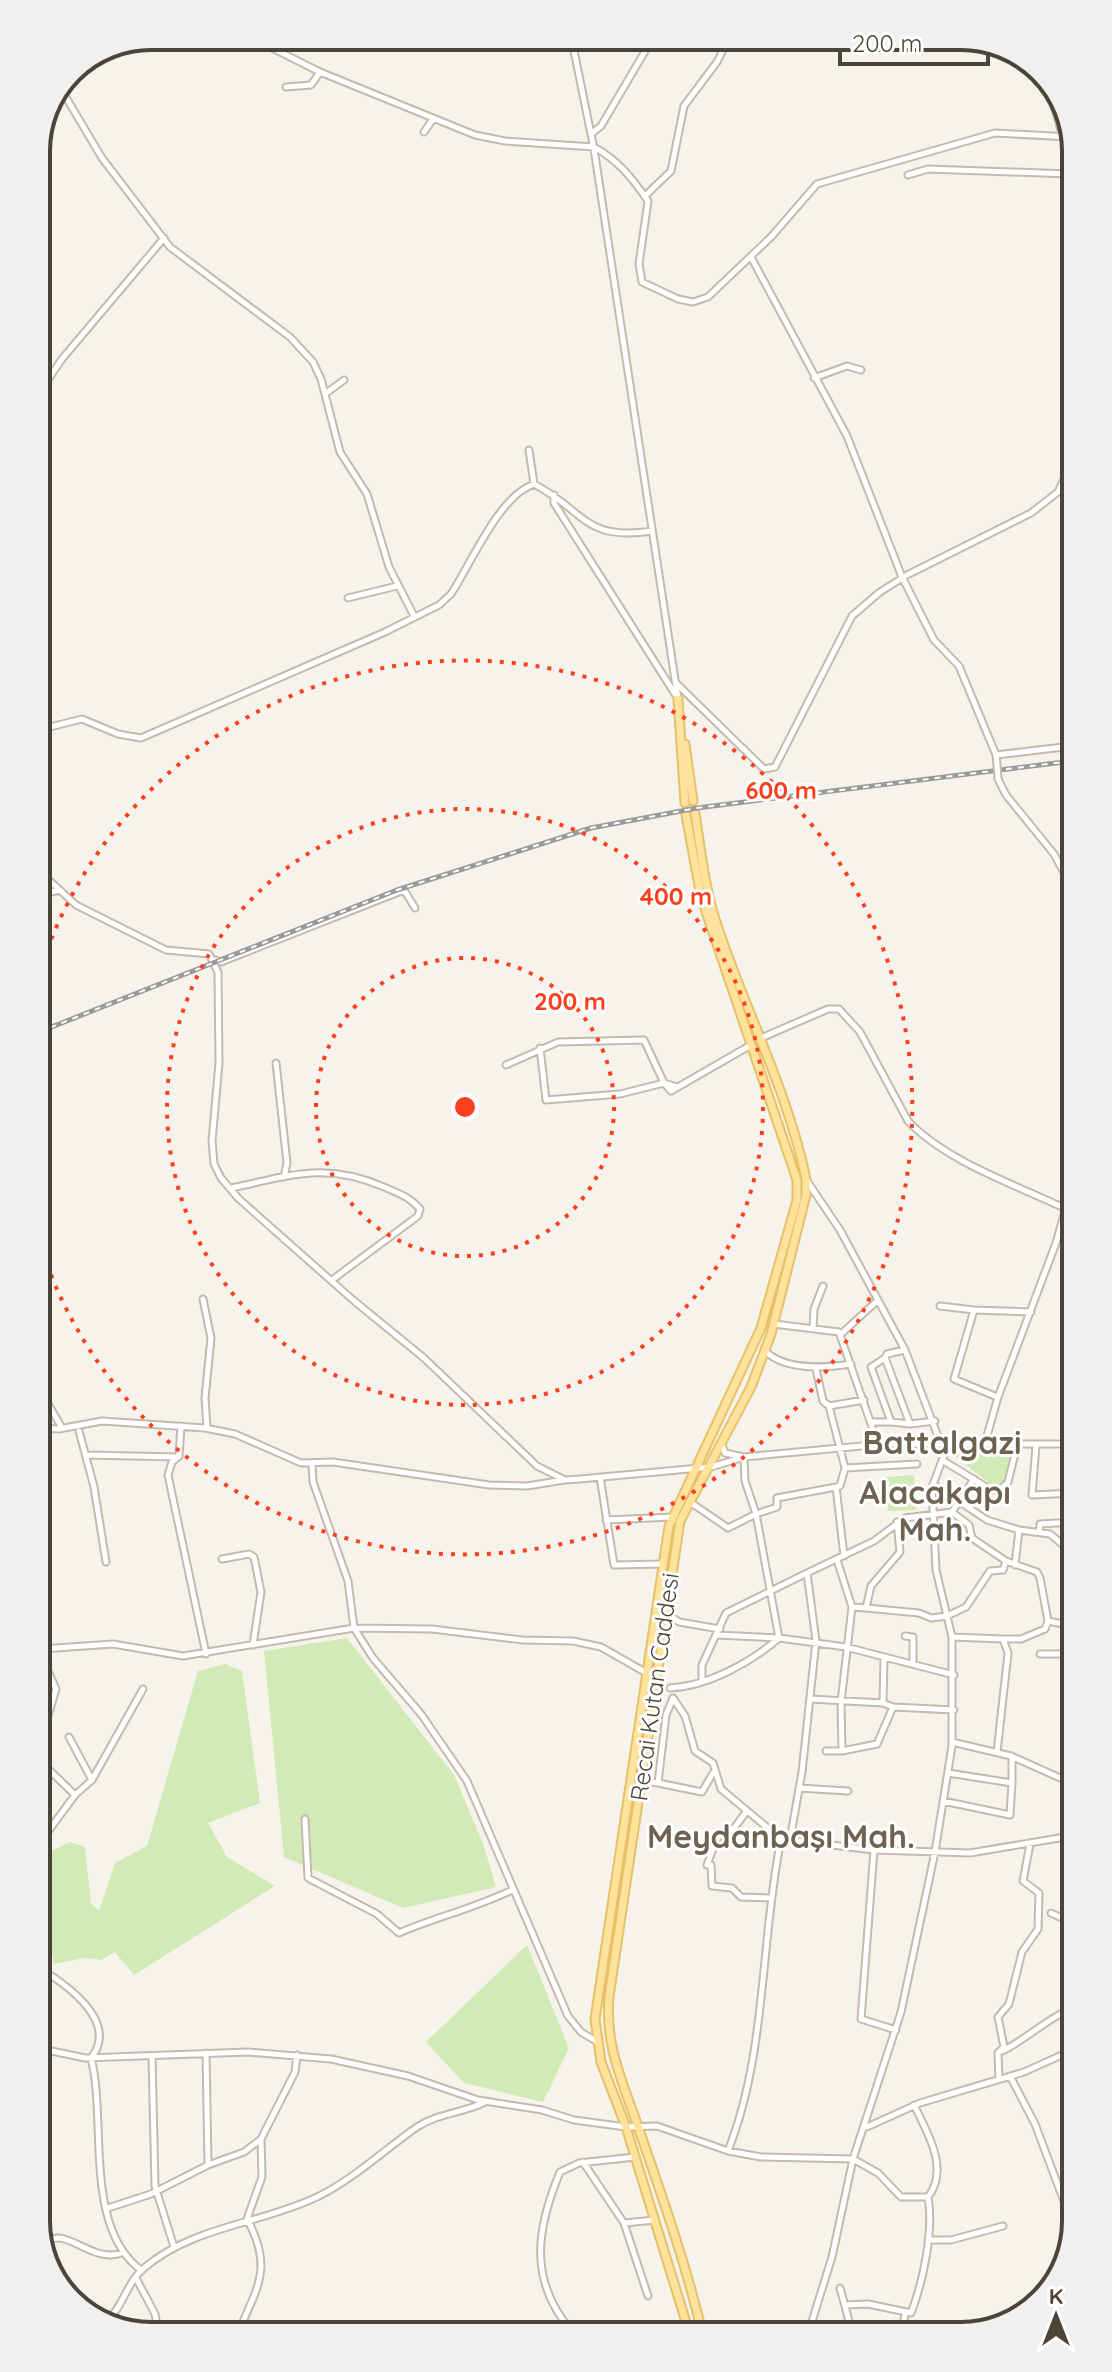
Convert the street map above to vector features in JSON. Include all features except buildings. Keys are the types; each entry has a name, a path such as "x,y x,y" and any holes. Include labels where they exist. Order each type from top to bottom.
{"main road":[{"path":"678,699 689,802"},
{"path":"695,813 706,887 718,929 761,1038 801,1180"},
{"path":"686,815 701,897 801,1180"},
{"name":"Recai Kutan Caddesi","path":"699,2322 637,2124 610,2051 607,2027 680,1521 722,1445 765,1351 806,1195 801,1180"},
{"name":"Recai Kutan Caddesi","path":"686,2322 596,2041 595,2019 649,1675 663,1564 673,1517 761,1328 801,1180"}],"street":[{"path":"276,50 320,72 475,135 505,141 594,147 630,174 648,201 647,227 639,264 642,282 656,291 693,302 708,297 751,257 817,184 995,133 1061,137"},
{"path":"574,50 594,147 678,699"},
{"path":"591,134 601,126 646,50"},
{"path":"645,196 671,171 684,106 723,50"},
{"path":"286,87 311,85 320,72"},
{"path":"66,97 102,158 164,238 189,263 290,337 313,362 340,452 367,494 397,586 414,616"},
{"path":"424,132 433,119"},
{"path":"908,175 928,169 1062,174"},
{"path":"50,377 164,238"},
{"path":"751,257 847,436 902,577 934,640 959,666 996,755 998,779 1006,795 1062,868"},
{"path":"814,378 847,366 861,370"},
{"path":"324,395 344,380"},
{"path":"529,450 534,484"},
{"path":"675,682 764,769 775,767 852,616 902,577 1031,513 1058,492 1062,483"},
{"path":"50,727 82,719 118,734 141,738 385,632 439,605 451,594 506,505 519,489 534,484 554,495 599,530 616,535 652,531"},
{"path":"554,495 554,503 678,699"},
{"path":"348,598 397,586"},
{"path":"996,755 1062,747"},
{"path":"50,881 76,905 168,952 209,954 221,962 404,890 415,908"},
{"path":"50,892 60,890"},
{"path":"215,960 218,972 219,1063 212,1141 214,1164 230,1188 424,1358 537,1466 565,1480"},
{"path":"761,1038 828,1009 839,1009 860,1032 908,1121 919,1132 970,1163 1062,1207"},
{"path":"506,1065 558,1042 644,1040 664,1083 671,1091 752,1044"},
{"path":"540,1048 546,1100 620,1094 664,1083"},
{"path":"276,1063 287,1163 284,1177"},
{"path":"230,1188 319,1170 361,1177 412,1200 420,1209 418,1216 332,1280"},
{"path":"801,1180 840,1230 905,1350 935,1421 939,1439 948,1445"},
{"path":"985,1443 998,1397 1056,1243 1062,1217"},
{"path":"813,1329 814,1309 823,1286"},
{"path":"203,1299 211,1338 205,1398 207,1428"},
{"path":"840,1335 877,1301"},
{"path":"940,1306 1031,1312"},
{"path":"974,1310 954,1379 998,1397"},
{"path":"774,1324 839,1332 878,1444"},
{"path":"891,1422 871,1367 887,1354 905,1350"},
{"path":"765,1351 771,1357 816,1369 851,1364"},
{"path":"885,1358 910,1424"},
{"path":"690,1501 728,1528 777,1507 777,1498 840,1486 845,1468 816,1369"},
{"path":"829,1406 864,1400"},
{"path":"50,1407 62,1428"},
{"path":"50,1428 102,1421 207,1428 235,1434 301,1463 344,1463 489,1485 527,1486 711,1467 744,1457 878,1444 1062,1445"},
{"path":"872,1422 910,1424 935,1421"},
{"path":"181,1426 178,1457 172,1462 168,1475 206,1654"},
{"path":"79,1431 87,1455 106,1562"},
{"path":"722,1445 725,1453 744,1457"},
{"path":"812,2322 832,2257 853,2159 896,2030 935,1852 948,1773 954,1675 952,1637 936,1570 933,1484 948,1445"},
{"path":"942,1460 993,1490 1003,1489 1017,1446"},
{"path":"1036,1446 1032,1495 1062,1494"},
{"path":"87,1455 178,1457"},
{"path":"744,1457 745,1481 756,1514 779,1638"},
{"path":"312,1464 313,1482 348,1581 354,1628 373,1658 421,1714 467,1781 507,1867 512,1890 568,2016 581,2032 596,2041"},
{"path":"845,1468 917,1464"},
{"path":"600,1477 614,1565 663,1564"},
{"path":"952,1512 974,1479"},
{"path":"933,1484 987,1520 1019,1530 1039,1532 1062,1541"},
{"path":"836,1487 844,1556"},
{"path":"702,1680 702,1665 731,1609 874,1541 897,1522 952,1512 969,1525 972,1538 1006,1561 1037,1572 1048,1621 1045,1629 1032,1636 1003,1639 952,1637"},
{"path":"606,1520 673,1517"},
{"path":"866,1608 871,1586 900,1552 897,1522"},
{"path":"1039,1532 1040,1524 1062,1523"},
{"path":"1015,1565 1019,1530"},
{"path":"222,1559 249,1554 254,1557 261,1592 253,1645"},
{"path":"837,1560 852,1607 841,1702 842,1751"},
{"path":"852,1607 919,1613 931,1618 947,1616 966,1607 990,1571 1003,1570 1006,1561"},
{"path":"790,1840 816,1641 807,1573"},
{"path":"667,1613 679,1622 719,1632 816,1641 954,1675"},
{"path":"1048,1621 1062,1624"},
{"path":"50,1651 101,1644 183,1656 301,1634 354,1628 432,1629 523,1640 573,1641 601,1647 649,1675 658,1684 670,1688 702,1680 761,1653 779,1638"},
{"path":"905,1636 913,1637 913,1664"},
{"path":"997,1752 1008,1653 1003,1639"},
{"path":"1040,1654 1062,1654"},
{"path":"883,1703 884,1657"},
{"path":"50,1674 56,1689 50,1709"},
{"path":"670,1688 685,1716 695,1751 713,1763 721,1789 781,1839 874,1850 970,1853 1062,1838"},
{"path":"50,1829 75,1795 92,1780 143,1689"},
{"path":"658,1783 666,1715 673,1698"},
{"path":"810,1699 954,1710"},
{"path":"826,1751 877,1744 893,1707"},
{"path":"69,1737 92,1780"},
{"path":"952,1742 1012,1756 1062,1779"},
{"path":"943,1801 1010,1815 1012,1756"},
{"path":"50,1771 75,1795"},
{"path":"642,1781 702,1792 714,1771"},
{"path":"948,1773 1012,1783"},
{"path":"799,1788 848,1791"},
{"path":"746,1812 721,1846 714,1846 709,1855 712,1886 732,1888 741,1897 769,1898"},
{"path":"305,1819 308,1878 377,1914 399,1933 434,1916 491,1901 512,1890"},
{"path":"728,2151 752,2075 769,1898 781,1839"},
{"path":"999,2079 998,2053 1004,2047 998,2017 1009,2004 1022,1952 1038,1929 1039,1893 1023,1881 1030,1844"},
{"path":"874,1850 861,2019 896,2030"},
{"path":"1051,1913 1062,1918"},
{"path":"50,1975 63,1983 101,2029 102,2040 91,2058 98,2091 98,2176 122,2253 141,2270"},
{"path":"998,2053 1034,2034 1062,2012"},
{"path":"50,2050 91,2058 206,2053 297,2055 368,2066 486,2101 626,2127 637,2124 657,2126 728,2151 761,2157 853,2159 878,2173 901,2197 928,2197"},
{"path":"206,2053 208,2165"},
{"path":"864,2131 872,2123 914,2105 1010,2076 1062,2054"},
{"path":"108,2208 156,2192 208,2165 244,2152 261,2139 295,2072 297,2055"},
{"path":"152,2056 156,2192 174,2247"},
{"path":"1010,2076 1035,2124 1062,2196"},
{"path":"114,2314 125,2289 141,2270 174,2247 247,2219 318,2197 434,2118 486,2101"},
{"path":"845,2305 868,2304 905,2315 911,2313 916,2300 928,2240 928,2197 934,2189 935,2146 914,2105"},
{"path":"242,2322 262,2271 260,2242 247,2219 262,2177 261,2139"},
{"path":"565,2322 555,2306 542,2272 540,2235 560,2172 583,2162 635,2157"},
{"path":"583,2162 624,2223 648,2296"},
{"path":"624,2223 655,2220"},
{"path":"928,2240 951,2240 1003,2226"},
{"path":"52,2239 67,2240 81,2249 108,2258 122,2253"},
{"path":"136,2278 156,2322"},
{"path":"840,2288 848,2322"},
{"path":"904,2322 905,2315"}],"green space":[{"path":"955,1451 1007,1451 1010,1456 1003,1484 991,1484 954,1456"},
{"path":"914,1475 915,1487 886,1489 886,1477"},
{"path":"915,1497 916,1510 888,1511 887,1499"},
{"path":"347,1638 454,1775 484,1846 496,1887 403,1908 284,1857 264,1651"},
{"path":"225,1664 242,1671 260,1803 208,1823 227,1857 275,1886 134,1975 115,1952 101,1960 84,1958 54,1964 50,1946 50,1852 70,1842 85,1847 91,1903 99,1911 115,1863 147,1846 198,1671"},
{"path":"527,1945 569,2048 543,2102 464,2083 426,2042"}],"railway":[{"path":"50,1028 397,890 591,828 697,808 1062,762"}],"district":[{"name":"Battalgazi","path":"942,1443"},
{"name":"Alacakapı Mah.","path":"935,1512"},
{"name":"Meydanbaşı Mah.","path":"781,1837"}]}
